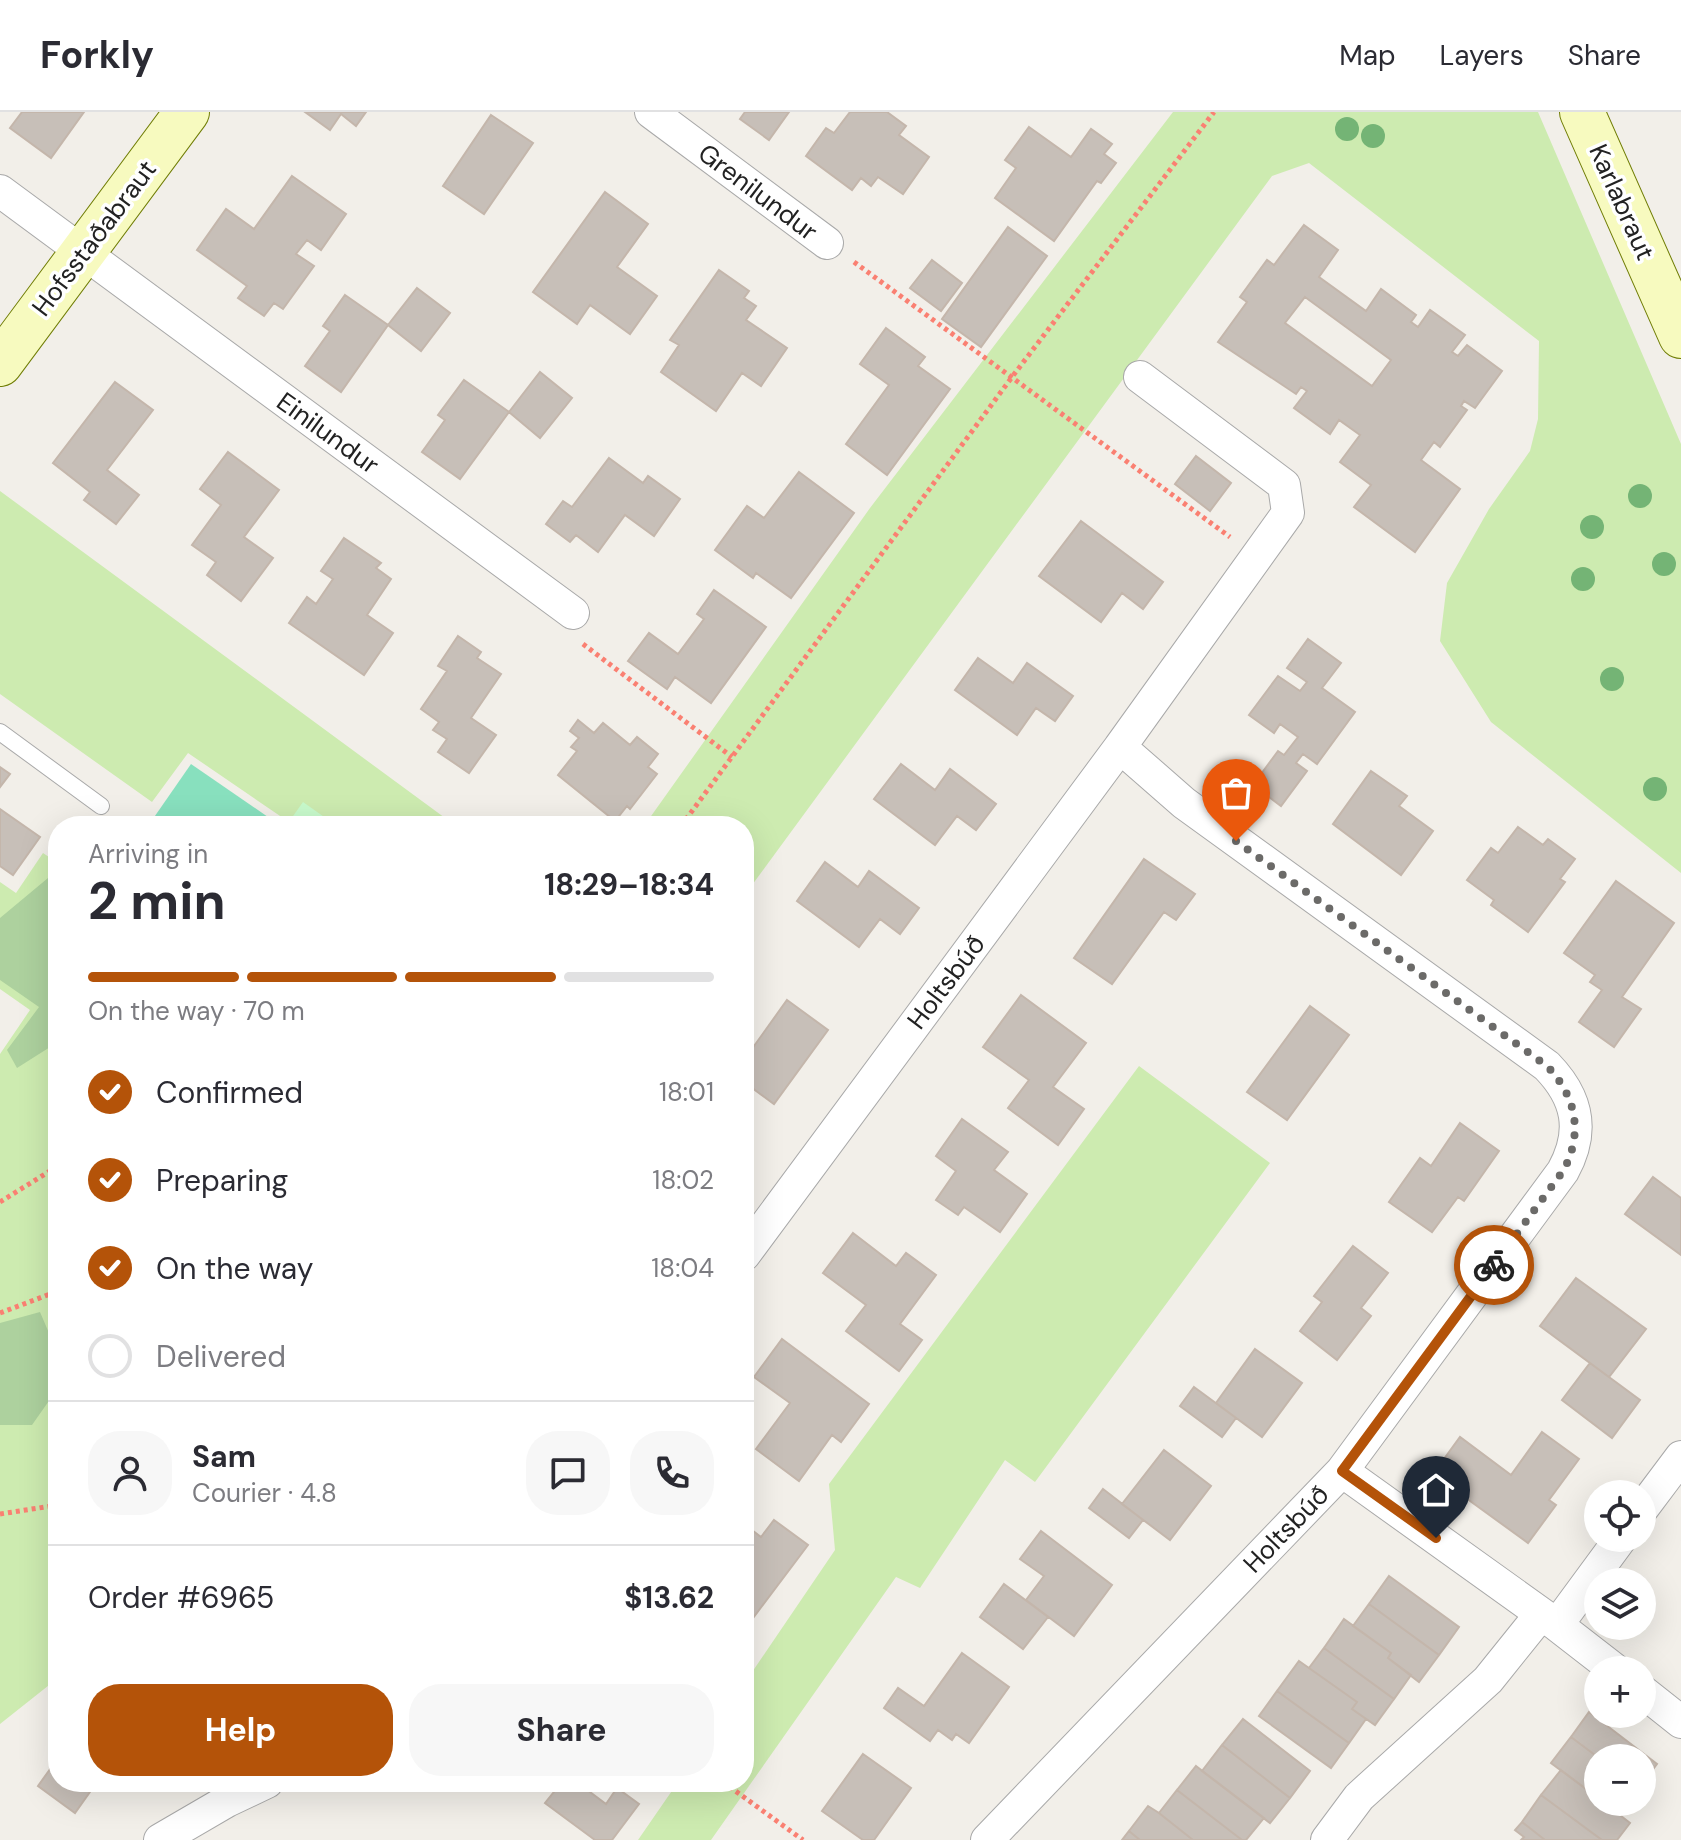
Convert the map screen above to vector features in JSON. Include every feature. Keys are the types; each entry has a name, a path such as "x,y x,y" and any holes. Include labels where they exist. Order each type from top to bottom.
{"street":[{"name":"Hofsstaðabraut","path":"0,364 187,112"},
{"name":"Grenilundur","path":"651,112 827,243"},
{"name":"Karlabraut","path":"1582,112 1681,336"},
{"name":"Einilundur","path":"0,191 573,613"},
{"name":"Holtsbúð","path":"754,1241 1120,747 1288,513 1284,485 1140,377"},
{"name":"Holtsbúð","path":"987,1840 1342,1471 1563,1171 1576,1139 1575,1116 1569,1093 1547,1066 1184,803 1120,747"},
{"path":"1656,1490 1681,1457"},
{"path":"1342,1471 1597,1656"},
{"path":"1327,1840 1359,1797 1488,1680 1549,1619 1609,1552"},
{"path":"1656,1702 1681,1722"},
{"path":"160,1840 246,1792"}],"lane":[{"path":"0,732 101,806"}],"path":[{"path":"688,816 1012,377 1214,112"},
{"path":"827,243 1257,557"},
{"path":"573,613 566,631 732,757"},
{"path":"0,1202 48,1172"},
{"path":"0,1313 48,1295"},
{"path":"0,1514 48,1507"},
{"path":"737,1792 803,1840"}],"green space":[{"path":"1173,112 1538,112 1681,444 1681,873 1491,722 1440,641 1447,583 1489,509 1530,451 1538,419 1539,341 1309,163 1272,176 754,882 754,816 651,816 870,508"},
{"path":"0,491 442,816 280,816 188,753 152,802 0,694"},
{"path":"191,764 267,816 155,816"},
{"path":"303,802 323,816 293,816"},
{"path":"43,853 48,856 48,1686 0,1724 0,1054 30,1010 0,989 0,882 16,893"},
{"path":"48,878 48,1048 17,1068 7,1050 39,1007 0,980 0,918"},
{"path":"1139,1066 1270,1163 1035,1482 1005,1460 920,1588 896,1577 754,1779 754,1669 835,1550 829,1484"},
{"path":"40,1312 48,1331 48,1402 32,1425 0,1425 0,1323"},
{"path":"671,1792 745,1792 711,1840 638,1840"}],"building":[{"path":"22,112 84,112 51,158 10,128"},
{"path":"305,112 366,112 356,126 341,114 330,130"},
{"path":"745,112 789,112 769,140 740,119"},
{"path":"850,112 887,112 906,126 899,135 929,157 903,194 878,177 871,186 861,178 852,190 806,156 826,128 834,133"},
{"path":"491,115 533,143 484,214 443,186"},
{"path":"1029,127 1071,157 1091,129 1112,144 1104,154 1116,163 1101,183 1097,181 1054,241 995,198 1016,168 1005,160"},
{"path":"292,176 346,214 321,250 307,240 296,254 314,266 283,309 274,303 264,316 238,298 247,286 197,250 226,209 254,229"},
{"path":"605,192 648,224 617,267 657,296 630,334 590,305 577,324 533,292"},
{"path":"1304,225 1338,250 1319,277 1366,311 1381,289 1416,315 1411,322 1418,327 1430,310 1465,335 1452,352 1458,356 1467,345 1502,371 1475,408 1464,401 1461,406 1467,410 1440,447 1434,442 1421,460 1460,489 1415,552 1354,507 1371,485 1340,462 1360,435 1339,420 1330,434 1294,408 1307,391 1301,387 1296,394 1218,342 1247,302 1240,297 1267,260 1274,265","holes":["1305,297 1391,360 1372,386 1285,323"]},
{"path":"1008,227 1047,256 981,347 942,319"},
{"path":"932,260 962,283 941,311 910,288"},
{"path":"719,270 749,291 744,298 756,306 746,320 787,348 761,386 742,373 716,411 661,372 679,345 670,340"},
{"path":"417,288 450,313 421,351 388,325"},
{"path":"345,295 388,325 341,392 305,366 330,331 323,326"},
{"path":"886,328 925,357 918,366 950,389 887,475 846,444 889,385 860,364"},
{"path":"540,372 572,398 540,438 509,412"},
{"path":"464,380 509,412 460,479 422,452 445,420 438,415"},
{"path":"115,382 153,410 107,470 139,495 116,524 84,500 90,492 53,463"},
{"path":"228,452 279,490 244,537 273,558 241,601 207,575 216,562 192,545 221,505 200,489"},
{"path":"1196,456 1231,483 1210,511 1175,484"},
{"path":"609,458 643,483 648,476 680,499 654,536 625,515 598,552 576,535 570,542 546,524 563,501 572,507"},
{"path":"799,472 854,513 791,598 756,573 753,578 715,550 747,506 764,518"},
{"path":"1081,521 1163,582 1143,609 1122,593 1101,622 1039,576"},
{"path":"344,538 381,563 376,568 391,579 367,615 393,633 364,675 289,623 307,597 316,604 333,579 321,571"},
{"path":"714,590 766,627 711,703 675,677 667,689 628,661 649,633 678,654 704,619 697,614"},
{"path":"458,636 481,652 477,658 501,674 471,718 496,735 469,773 438,752 447,739 433,730 439,722 421,709 447,671 438,666"},
{"path":"1308,639 1341,663 1322,688 1355,712 1317,764 1303,754 1296,763 1307,771 1281,806 1253,785 1278,751 1284,755 1298,737 1280,724 1274,733 1249,715 1278,676 1300,691 1307,682 1287,668"},
{"path":"978,658 1013,683 1027,663 1073,696 1055,721 1036,708 1017,735 955,690"},
{"path":"578,720 594,733 603,723 630,745 637,737 658,754 648,767 657,774 630,809 627,806 619,816 609,816 558,775 577,751 571,747 579,738 570,731"},
{"path":"901,764 935,790 950,769 996,804 976,830 957,816 935,845 874,799"},
{"path":"0,767 10,774 0,787"},
{"path":"1371,771 1407,796 1399,806 1433,831 1401,875 1333,824"},
{"path":"0,809 40,837 13,875 0,866"},
{"path":"1518,827 1543,845 1548,839 1575,859 1560,879 1565,882 1528,932 1491,905 1494,900 1467,880 1491,848 1498,853"},
{"path":"1144,859 1195,894 1176,920 1164,912 1112,984 1074,958"},
{"path":"825,862 858,887 869,871 919,908 900,934 880,919 859,947 797,901"},
{"path":"1616,881 1674,923 1622,997 1641,1009 1614,1047 1579,1022 1602,990 1590,982 1595,975 1564,953"},
{"path":"1021,995 1086,1043 1053,1087 1084,1109 1058,1145 1008,1108 1029,1080 983,1047"},
{"path":"787,1000 828,1030 774,1104 754,1089 754,1046"},
{"path":"1310,1006 1349,1035 1287,1120 1247,1092"},
{"path":"962,1119 1008,1152 994,1170 1027,1194 1000,1232 964,1207 958,1215 936,1200 956,1171 936,1156"},
{"path":"1460,1123 1499,1151 1464,1201 1458,1197 1432,1232 1389,1202 1420,1158 1431,1166"},
{"path":"1653,1177 1681,1198 1681,1255 1625,1214"},
{"path":"853,1233 896,1266 906,1253 936,1275 900,1324 922,1340 899,1371 846,1331 866,1305 823,1273"},
{"path":"1353,1246 1388,1273 1361,1308 1371,1316 1337,1360 1300,1331 1322,1302 1314,1296"},
{"path":"1576,1278 1646,1329 1609,1377 1540,1326"},
{"path":"782,1339 869,1404 841,1442 832,1435 799,1481 756,1449 790,1403 754,1377"},
{"path":"1255,1349 1302,1383 1262,1437 1216,1403"},
{"path":"1590,1363 1640,1400 1612,1438 1562,1400"},
{"path":"1194,1387 1236,1418 1222,1437 1180,1406"},
{"path":"1542,1432 1579,1459 1549,1500 1556,1505 1528,1543 1433,1474 1460,1437 1511,1475"},
{"path":"1164,1450 1211,1486 1170,1540 1122,1504"},
{"path":"1103,1489 1143,1520 1129,1538 1089,1508"},
{"path":"774,1520 808,1545 754,1617 754,1532 761,1537"},
{"path":"1041,1531 1112,1585 1074,1636 1026,1600 1044,1576 1020,1559"},
{"path":"1389,1576 1459,1627 1439,1655 1369,1604"},
{"path":"1004,1584 1048,1617 1023,1649 980,1617"},
{"path":"1369,1604 1439,1655 1419,1682 1388,1658 1391,1653 1353,1626"},
{"path":"1344,1619 1391,1653 1388,1658 1411,1675 1394,1699 1324,1648"},
{"path":"1324,1648 1394,1699 1375,1725 1352,1709 1357,1702 1309,1668"},
{"path":"962,1653 1009,1687 969,1743 956,1734 952,1740 938,1730 930,1741 884,1708 898,1688 924,1706"},
{"path":"1299,1661 1357,1702 1352,1709 1366,1719 1349,1743 1277,1691"},
{"path":"1277,1691 1349,1743 1331,1768 1259,1716"},
{"path":"1243,1719 1310,1771 1290,1798 1222,1745"},
{"path":"1584,1719 1584,1728 1610,1728 1631,1744 1584,1744 1584,1747 1571,1737"},
{"path":"1571,1737 1584,1747 1584,1788 1551,1763"},
{"path":"1222,1745 1290,1798 1270,1823 1202,1771"},
{"path":"863,1754 911,1788 874,1840 863,1840 822,1811"},
{"path":"1196,1766 1264,1818 1246,1840 1177,1790"},
{"path":"1561,1770 1584,1787 1584,1816 1621,1816 1630,1823 1617,1840 1602,1840 1541,1795"},
{"path":"48,1772 48,1792 90,1792 75,1813 38,1786"},
{"path":"1177,1790 1242,1840 1193,1840 1159,1813"},
{"path":"554,1792 590,1792 606,1804 614,1792 622,1792 639,1804 612,1840 595,1840 545,1803"},
{"path":"1541,1795 1602,1840 1545,1840 1522,1822"},
{"path":"1148,1806 1193,1840 1140,1840 1129,1831"},
{"path":"1522,1822 1545,1840 1521,1840 1524,1837 1515,1830"},
{"path":"1129,1831 1140,1840 1122,1840"}],"way so far":[{"path":"1236,841 1547,1066 1569,1093 1575,1116 1576,1139 1572,1155 1494,1265"}],"route":[{"path":"1436,1538 1342,1471 1494,1265"}]}
